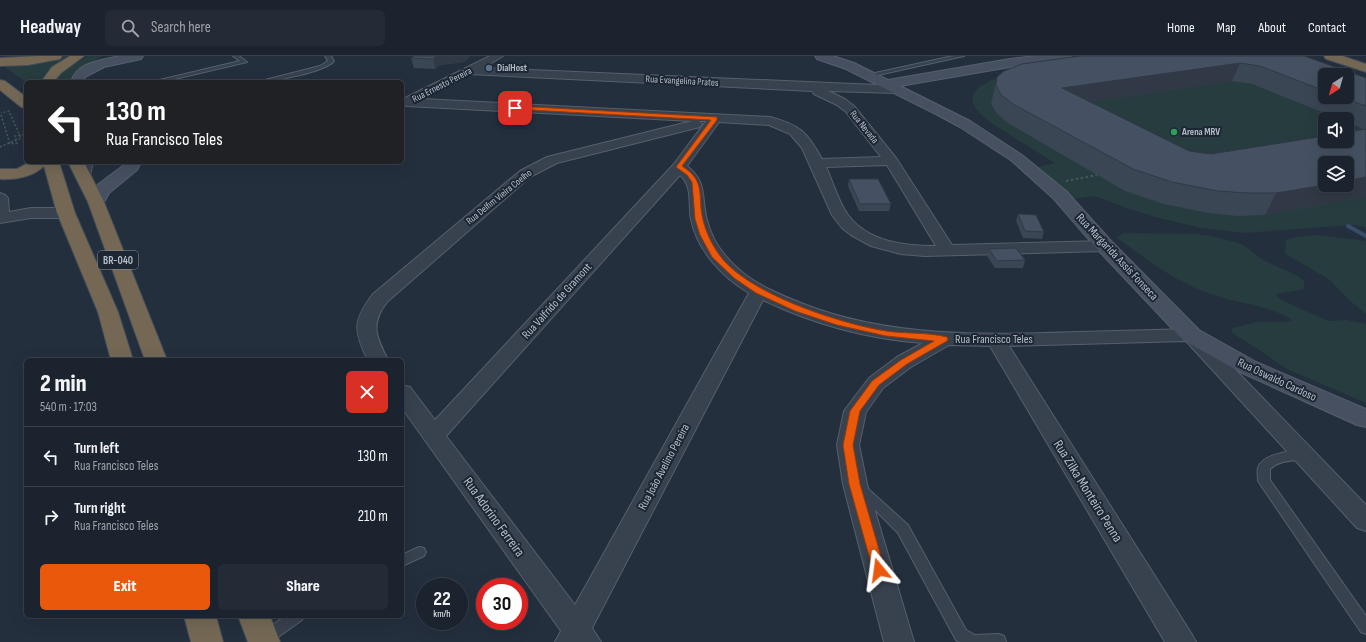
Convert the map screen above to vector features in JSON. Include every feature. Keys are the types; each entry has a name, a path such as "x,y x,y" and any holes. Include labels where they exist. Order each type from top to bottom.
{"highway":[{"path":"0,62 14,63 56,56"},
{"path":"48,80 50,75 78,56"},
{"path":"1352,56 1366,61"},
{"path":"1327,61 1366,68"},
{"path":"0,73 20,92"},
{"path":"0,84 20,92"},
{"path":"0,92 20,92"},
{"path":"0,174 6,175 24,171 35,167 37,164"},
{"name":"BR-040","path":"52,164 66,213 108,312 121,358"},
{"name":"BR-040","path":"78,164 87,171 96,202 155,358"},
{"path":"201,618 208,642"}],"street":[{"path":"78,80 79,75 94,66 137,56"},
{"name":"Rua Ernesto Pereira","path":"498,56 407,102 715,118"},
{"name":"Rua Margarida Assis Fonseca","path":"821,56 840,62 869,75 937,109 982,134 1017,158 1060,195 1105,246 1366,521"},
{"name":"Rua Evangelina Prates","path":"469,71 810,87 892,87 1002,64 1065,56"},
{"path":"1327,61 1366,79"},
{"name":"Rua Nevada","path":"810,87 841,102 850,109 891,161 947,250"},
{"path":"679,167 715,118 770,121 792,129 800,134 808,145 840,215 853,230 875,242 911,250 1105,246"},
{"name":"Rua Delfim Vieira Coelho","path":"377,358 366,334 365,323 369,313 380,298 488,205 538,166 559,158 715,118"},
{"name":"Rua Nevada","path":"816,164 891,161"},
{"path":"96,202 102,190 131,167 132,164"},
{"name":"Rua Francisco Teles","path":"679,167 690,174 695,182 699,219 704,235 715,256 737,277 759,291 798,309 840,323 886,334 944,339 996,340 1191,335"},
{"name":"Rua Valfrido de Gramont","path":"434,435 679,167"},
{"path":"0,198 0,218 37,213 66,213"},
{"name":"Rua João Avelino Pereira","path":"577,638 759,291"},
{"name":"Rua Oswaldo Cardoso","path":"1191,335 1248,367 1366,419"},
{"path":"899,642 855,484 848,445 855,411 876,383 904,362 944,339"},
{"name":"Rua Zilka Monteiro Penna","path":"996,340 1181,642"},
{"name":"Rua Adorino Ferreira","path":"404,395 577,638"}],"lane":[{"path":"163,80 244,62 236,56"},
{"path":"268,80 322,67 331,61 328,56"},
{"path":"869,75 961,56"},
{"path":"1305,455 1287,456 1273,459 1264,467 1264,481 1366,628"},
{"path":"855,484 903,529 961,635 973,642 999,642"},
{"path":"404,559 418,552"},
{"path":"260,632 292,618"}],"path":[{"path":"0,147 21,138 9,111 1,114 10,144 17,143 15,136 24,134"},
{"path":"1048,185 1097,175"}],"green space":[{"path":"64,56 76,56 45,80 24,81 2,65 49,60"},
{"path":"88,56 102,56 79,70 71,80 56,80 61,73"},
{"name":"Arena MRV","path":"1132,56 1318,96 1318,104 1354,104 1354,95 1366,91 1366,227 1353,225 1244,233 1201,228 1155,217 1094,196 1074,199 1038,167 1055,163 992,123 976,108 973,101 974,93 982,85 997,78"},
{"path":"1123,233 1196,234 1211,236 1245,246 1263,260 1298,276 1304,281 1304,289 1276,294 1280,299 1329,321 1347,320 1366,324 1366,403 1287,369 1232,333 1232,328 1257,322 1286,322 1292,320 1262,307 1219,297 1172,276 1117,238"},
{"path":"1318,235 1366,241 1366,314 1348,299 1330,280 1287,255 1285,252 1286,240 1296,237"}],"building":[{"path":"414,56 437,56 433,59 411,58"},
{"path":"1080,56 1304,56 1338,68 1318,68 1318,88 1260,66 1240,63 1062,88 1189,151 1203,153 1211,154 1318,137 1318,148 1354,148 1354,131 1366,129 1366,177 1354,180 1354,156 1318,156 1318,186 1276,193 1248,193 1218,191 1172,182 1133,169 1013,104 1001,95 996,85 997,77 1004,71 1022,64"},
{"path":"1354,74 1366,78 1366,106 1354,102"},
{"path":"849,179 878,179 891,204 860,204"},
{"path":"1018,214 1036,215 1044,232 1025,231"},
{"path":"1016,248 1025,260 997,261 989,249"}],"waterway":[{"path":"1348,226 1366,236"}],"place":[{"name":"DialHost","path":"489,68"},
{"name":"Arena MRV","path":"1174,132"}],"route":[{"path":"515,108 715,118 679,167 690,174 695,182 699,219 704,235 715,256 737,277 759,291 798,309 840,323 886,334 944,339 904,362 876,383 855,411 848,445 855,484 879,570"}]}
